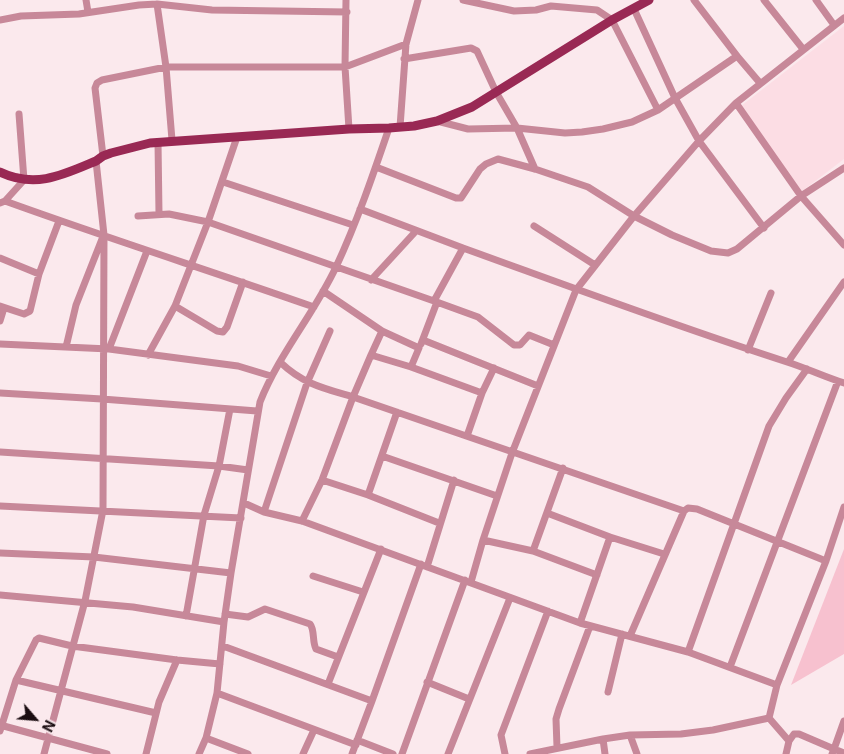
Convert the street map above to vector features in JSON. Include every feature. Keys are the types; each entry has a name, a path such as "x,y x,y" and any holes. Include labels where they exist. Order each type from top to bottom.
{"main road":[{"path":"0,172 24,180 53,178 130,147 158,142 390,128 437,121 472,107 612,20 649,0"}],"street":[{"path":"86,0 88,12"},
{"path":"346,0 345,67 349,129"},
{"path":"400,127 406,44 418,0"},
{"path":"463,0 514,11 536,10 551,6 560,0"},
{"path":"694,0 760,83"},
{"path":"764,0 802,49"},
{"path":"816,0 834,25"},
{"path":"156,4 166,67 172,140"},
{"path":"0,20 20,16 79,14 156,4 212,10 347,12"},
{"path":"551,6 597,10 612,20 658,110"},
{"path":"634,9 675,98 699,141 764,228"},
{"path":"402,754 427,682 483,540 512,452 576,290 634,216 699,141 736,103 802,49 844,18"},
{"path":"44,754 85,602 103,510 102,399 106,349 104,235 95,88 97,83 102,80 166,67 345,67 406,44"},
{"path":"404,59 471,48 478,51 496,92 517,128 535,169"},
{"path":"437,121 468,129 517,128 565,133 589,131 632,122 658,110 737,56"},
{"path":"736,103 801,196 844,245"},
{"path":"19,114 24,180 2,202 314,307"},
{"path":"199,754 206,738 217,693 225,614 257,412 272,376 336,267 390,128"},
{"path":"148,355 175,306 223,182 238,136"},
{"path":"158,142 159,214"},
{"path":"376,167 456,198 461,198 480,169 498,159 588,187 634,216 677,238 719,253 738,250 801,196 844,168"},
{"path":"223,182 353,225"},
{"path":"360,209 576,290 748,350 788,362 841,382 777,540 730,667"},
{"path":"138,216 159,214 182,216 208,222 478,317 514,345 520,345 529,335 554,345"},
{"path":"0,321 2,307 24,314 30,311 40,274 59,221"},
{"path":"534,226 595,265"},
{"path":"371,280 416,231"},
{"path":"66,347 76,305 104,235"},
{"path":"411,368 436,302 463,248"},
{"path":"106,349 147,251"},
{"path":"0,258 40,274"},
{"path":"175,306 217,331 222,332 227,326 243,282"},
{"path":"788,362 844,282"},
{"path":"323,291 382,331 419,348"},
{"path":"748,350 771,294"},
{"path":"264,512 307,383 330,331"},
{"path":"302,521 322,480 353,397 382,331"},
{"path":"422,340 538,386"},
{"path":"0,344 106,349 238,366 272,376"},
{"path":"371,355 482,393"},
{"path":"280,362 292,374 307,383 563,468 684,511"},
{"path":"467,436 482,393 494,368"},
{"path":"688,652 769,426 807,369"},
{"path":"0,393 102,399 257,412"},
{"path":"186,616 193,568 204,515 219,466 230,409"},
{"path":"368,495 397,412"},
{"path":"0,452 219,466 248,470"},
{"path":"382,456 497,496"},
{"path":"534,551 563,468"},
{"path":"322,480 368,495 439,523"},
{"path":"352,754 424,565 454,480"},
{"path":"244,503 264,512 302,521 580,623 688,652 778,685"},
{"path":"0,506 241,518"},
{"path":"769,718 778,685 826,561 844,507"},
{"path":"630,636 664,554 684,511 688,508 697,509 826,561"},
{"path":"547,513 610,537 664,554"},
{"path":"580,623 610,537"},
{"path":"483,540 534,551 597,575"},
{"path":"328,684 380,549"},
{"path":"0,553 94,557 231,573"},
{"path":"313,576 363,592"},
{"path":"0,595 133,607 224,622"},
{"path":"448,754 510,598"},
{"path":"225,614 248,617 265,609 310,624 316,649 338,657"},
{"path":"505,754 501,735 548,611"},
{"path":"557,748 556,719 590,626"},
{"path":"608,692 622,634"},
{"path":"107,754 1,728 16,680 36,640 43,639 72,646 220,664"},
{"path":"223,646 372,701"},
{"path":"146,754 156,713 177,660"},
{"path":"16,680 156,713"},
{"path":"427,682 469,699"},
{"path":"217,693 314,730 393,754"},
{"path":"530,754 603,739 630,735 682,734 713,730 769,718"},
{"path":"769,718 790,741"},
{"path":"833,751 844,721"},
{"path":"304,754 314,730"},
{"path":"786,754 794,734 799,734 833,751 844,753"},
{"path":"630,735 637,754"},
{"path":"206,738 248,754"},
{"path":"603,739 604,754"}],"shaded area":[{"path":"844,26 844,159 801,192 741,106"},
{"path":"844,549 844,654 791,685"}]}
